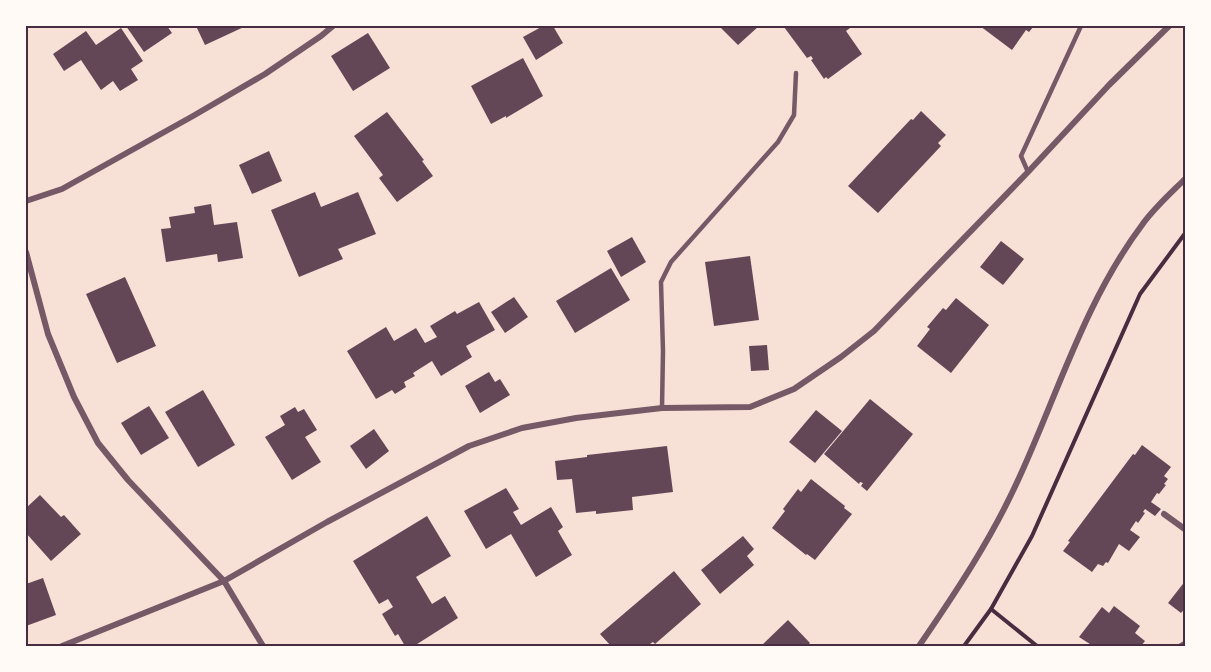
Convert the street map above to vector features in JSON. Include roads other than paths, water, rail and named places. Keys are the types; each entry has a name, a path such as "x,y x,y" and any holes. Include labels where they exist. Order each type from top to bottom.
{"street":[{"path":"26,201 62,189 193,116 265,74 333,26"},
{"path":"62,646 224,581 336,517 469,446 522,428 576,418 662,408 750,407 794,388 841,357 874,331 1109,85 1169,26"},
{"path":"919,646 991,534 1033,447 1080,332 1113,269 1143,223 1185,178"},
{"path":"26,254 48,334 74,397 98,443 128,480 224,581 263,646"},
{"path":"1164,514 1185,531"},
{"path":"1181,646 1185,643"}],"lane":[{"path":"1028,172 1021,156 1081,26"},
{"path":"662,408 661,282 671,262 778,142 794,115 796,73"}]}
